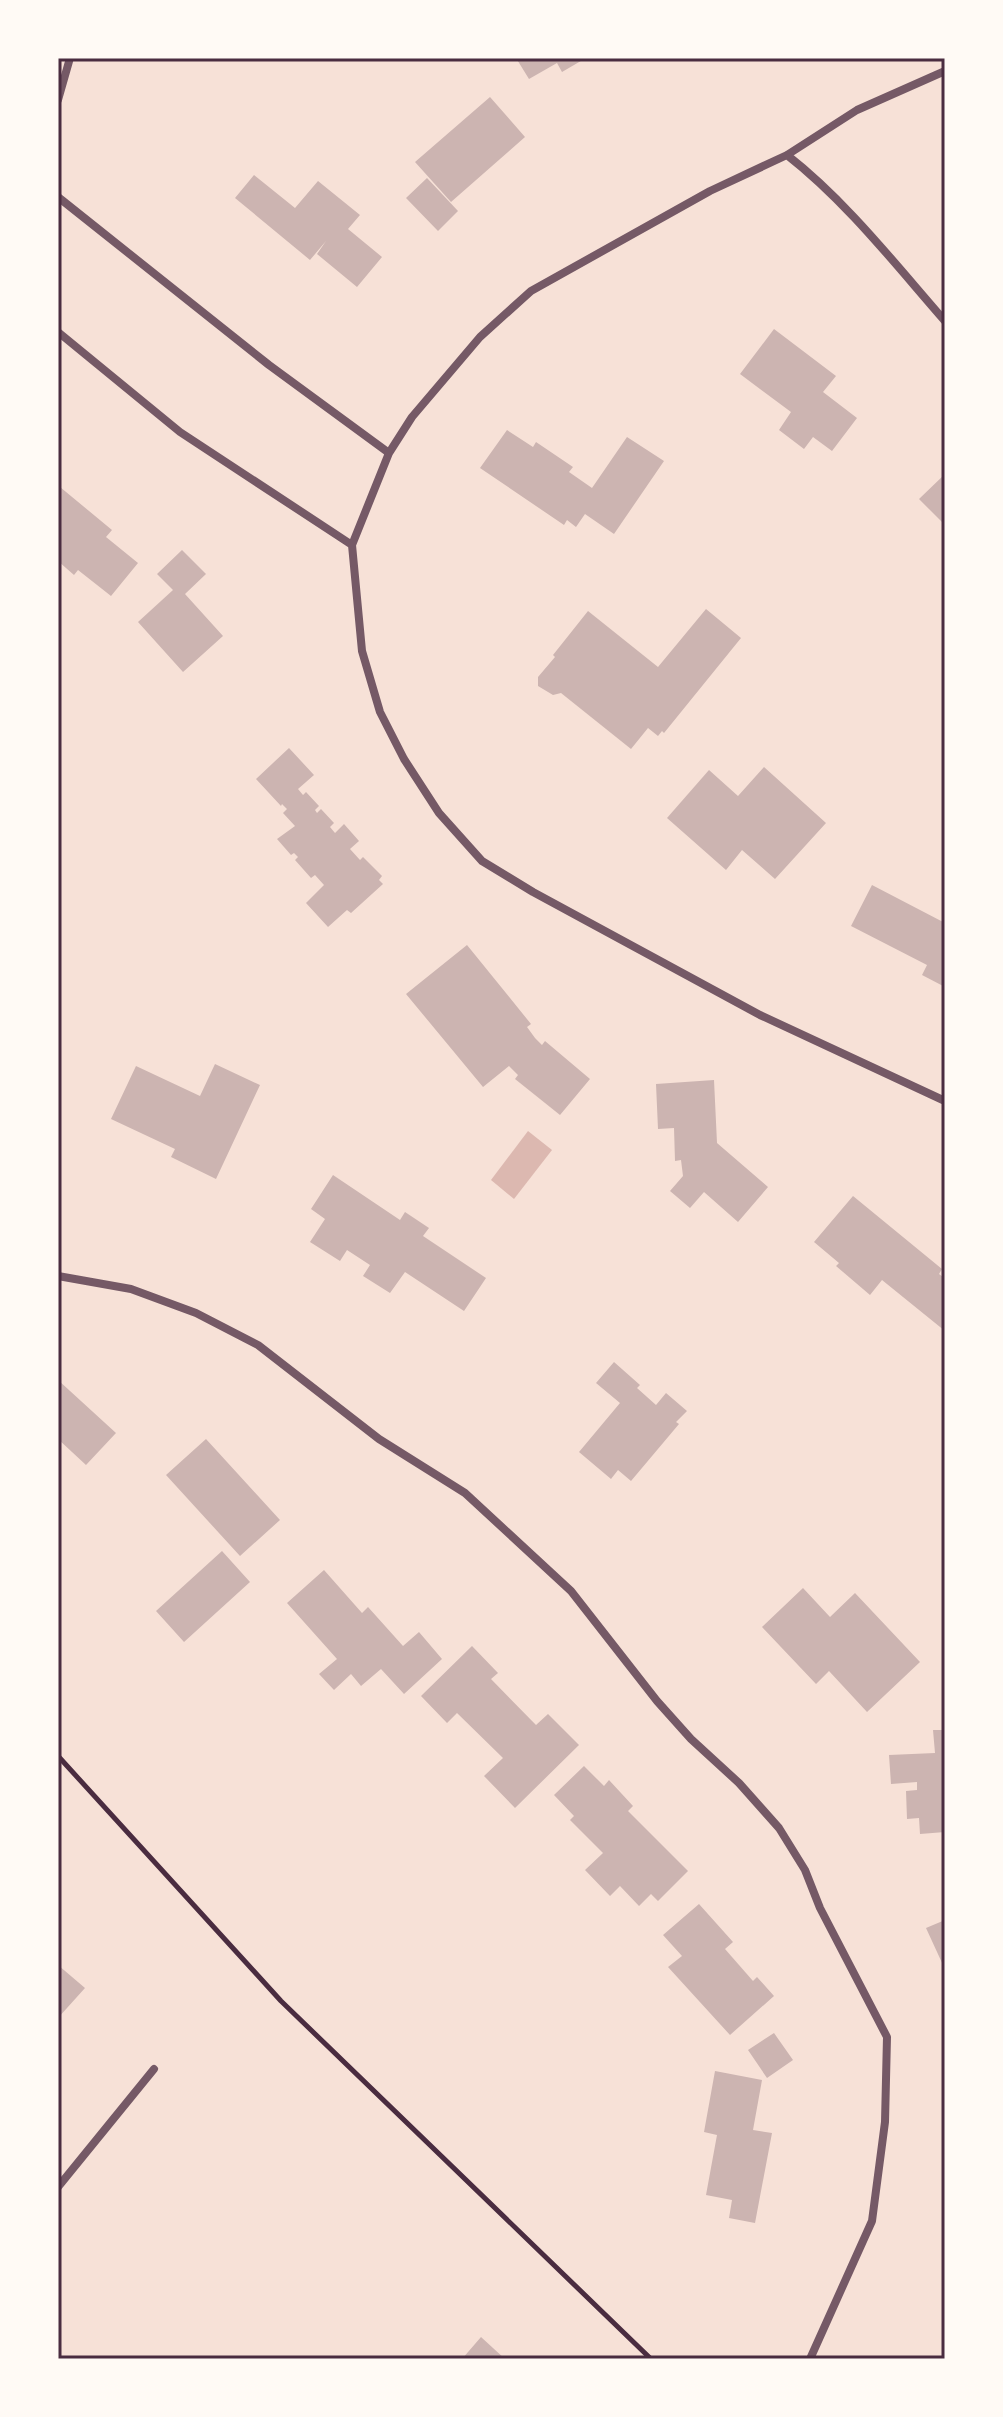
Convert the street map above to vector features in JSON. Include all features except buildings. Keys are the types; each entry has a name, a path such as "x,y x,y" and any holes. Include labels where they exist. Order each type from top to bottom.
{"street":[{"path":"58,100 70,58"},
{"path":"945,71 857,110 787,155 710,191 531,291 480,337 412,417 389,453 352,545 362,651 380,712 404,759 439,813 482,861 533,892 760,1015 945,1101"},
{"path":"787,155 816,178 945,321"},
{"path":"58,197 269,365 389,453"},
{"path":"58,332 180,432 352,545"},
{"path":"58,1276 131,1289 196,1313 258,1345 379,1439 465,1493 571,1591 666,1711 739,1783 779,1828 805,1870 820,1908 887,2037 885,2122 872,2221 810,2359"},
{"path":"58,2187 154,2069"}],"path":[{"path":"58,1756 281,2001 651,2359"}],"shaded area":[{"path":"528,1131 552,1150 514,1199 491,1180"}]}
